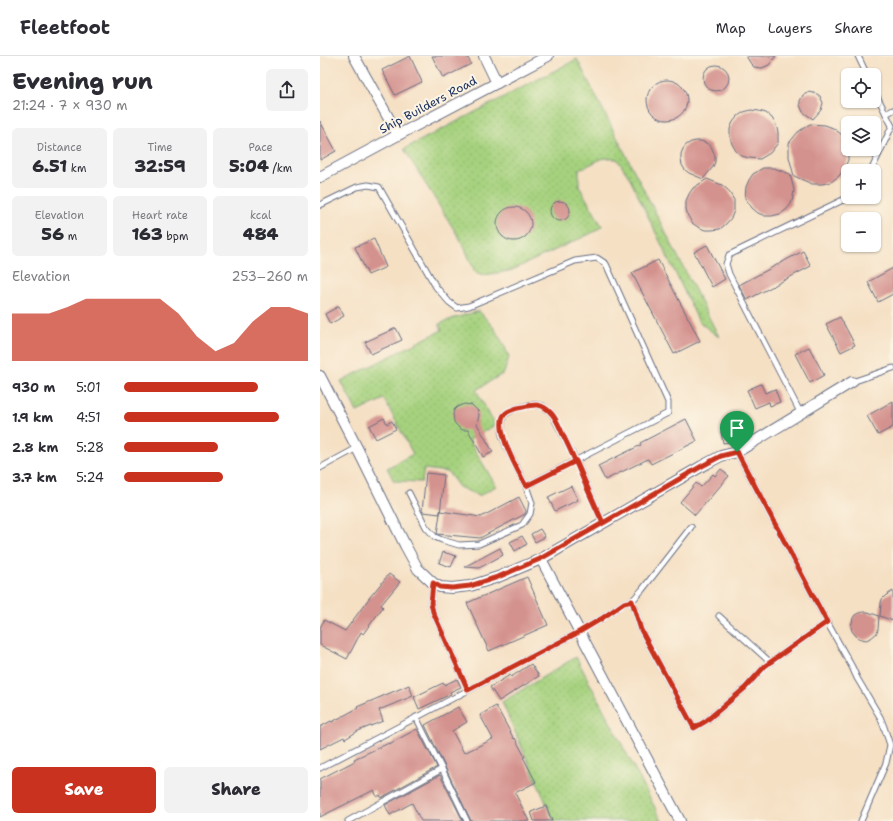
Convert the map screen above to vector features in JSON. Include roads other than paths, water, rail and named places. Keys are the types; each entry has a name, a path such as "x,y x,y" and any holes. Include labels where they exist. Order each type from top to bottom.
{"street":[{"path":"354,56 398,135"},
{"path":"484,56 497,83"},
{"name":"Ship Builders Road","path":"320,177 548,56"},
{"path":"320,376 418,569 433,583 440,587 452,588 470,586 498,577 540,559 702,466 721,456 737,452 852,382"},
{"path":"540,559 680,821"}],"lane":[{"path":"858,56 864,68"},
{"path":"874,164 892,126 881,104"},
{"path":"886,114 893,110"},
{"path":"320,205 357,187 368,185 380,187 436,287 449,302 457,308 469,306 575,261 596,258 606,264 668,402 668,413 526,486"},
{"path":"801,414 729,274 726,264 730,255 841,201"},
{"path":"852,382 893,368"},
{"path":"410,493 426,527 435,537 458,545 479,544 522,525 530,514 532,503 526,486 502,435 502,423 504,415 514,409 532,404 543,406 552,414 576,461 603,523"},
{"path":"320,468 357,448"},
{"path":"737,452 852,666 857,678 880,717 890,745 886,763 861,821"},
{"path":"320,768 579,632 624,603 632,601 691,527"},
{"path":"433,583 431,603 433,612 468,690"},
{"path":"632,601 641,630 694,728 706,721 745,688 770,662 827,622"},
{"path":"719,616 770,662"},
{"path":"416,717 467,821"},
{"path":"348,821 442,769"}]}
